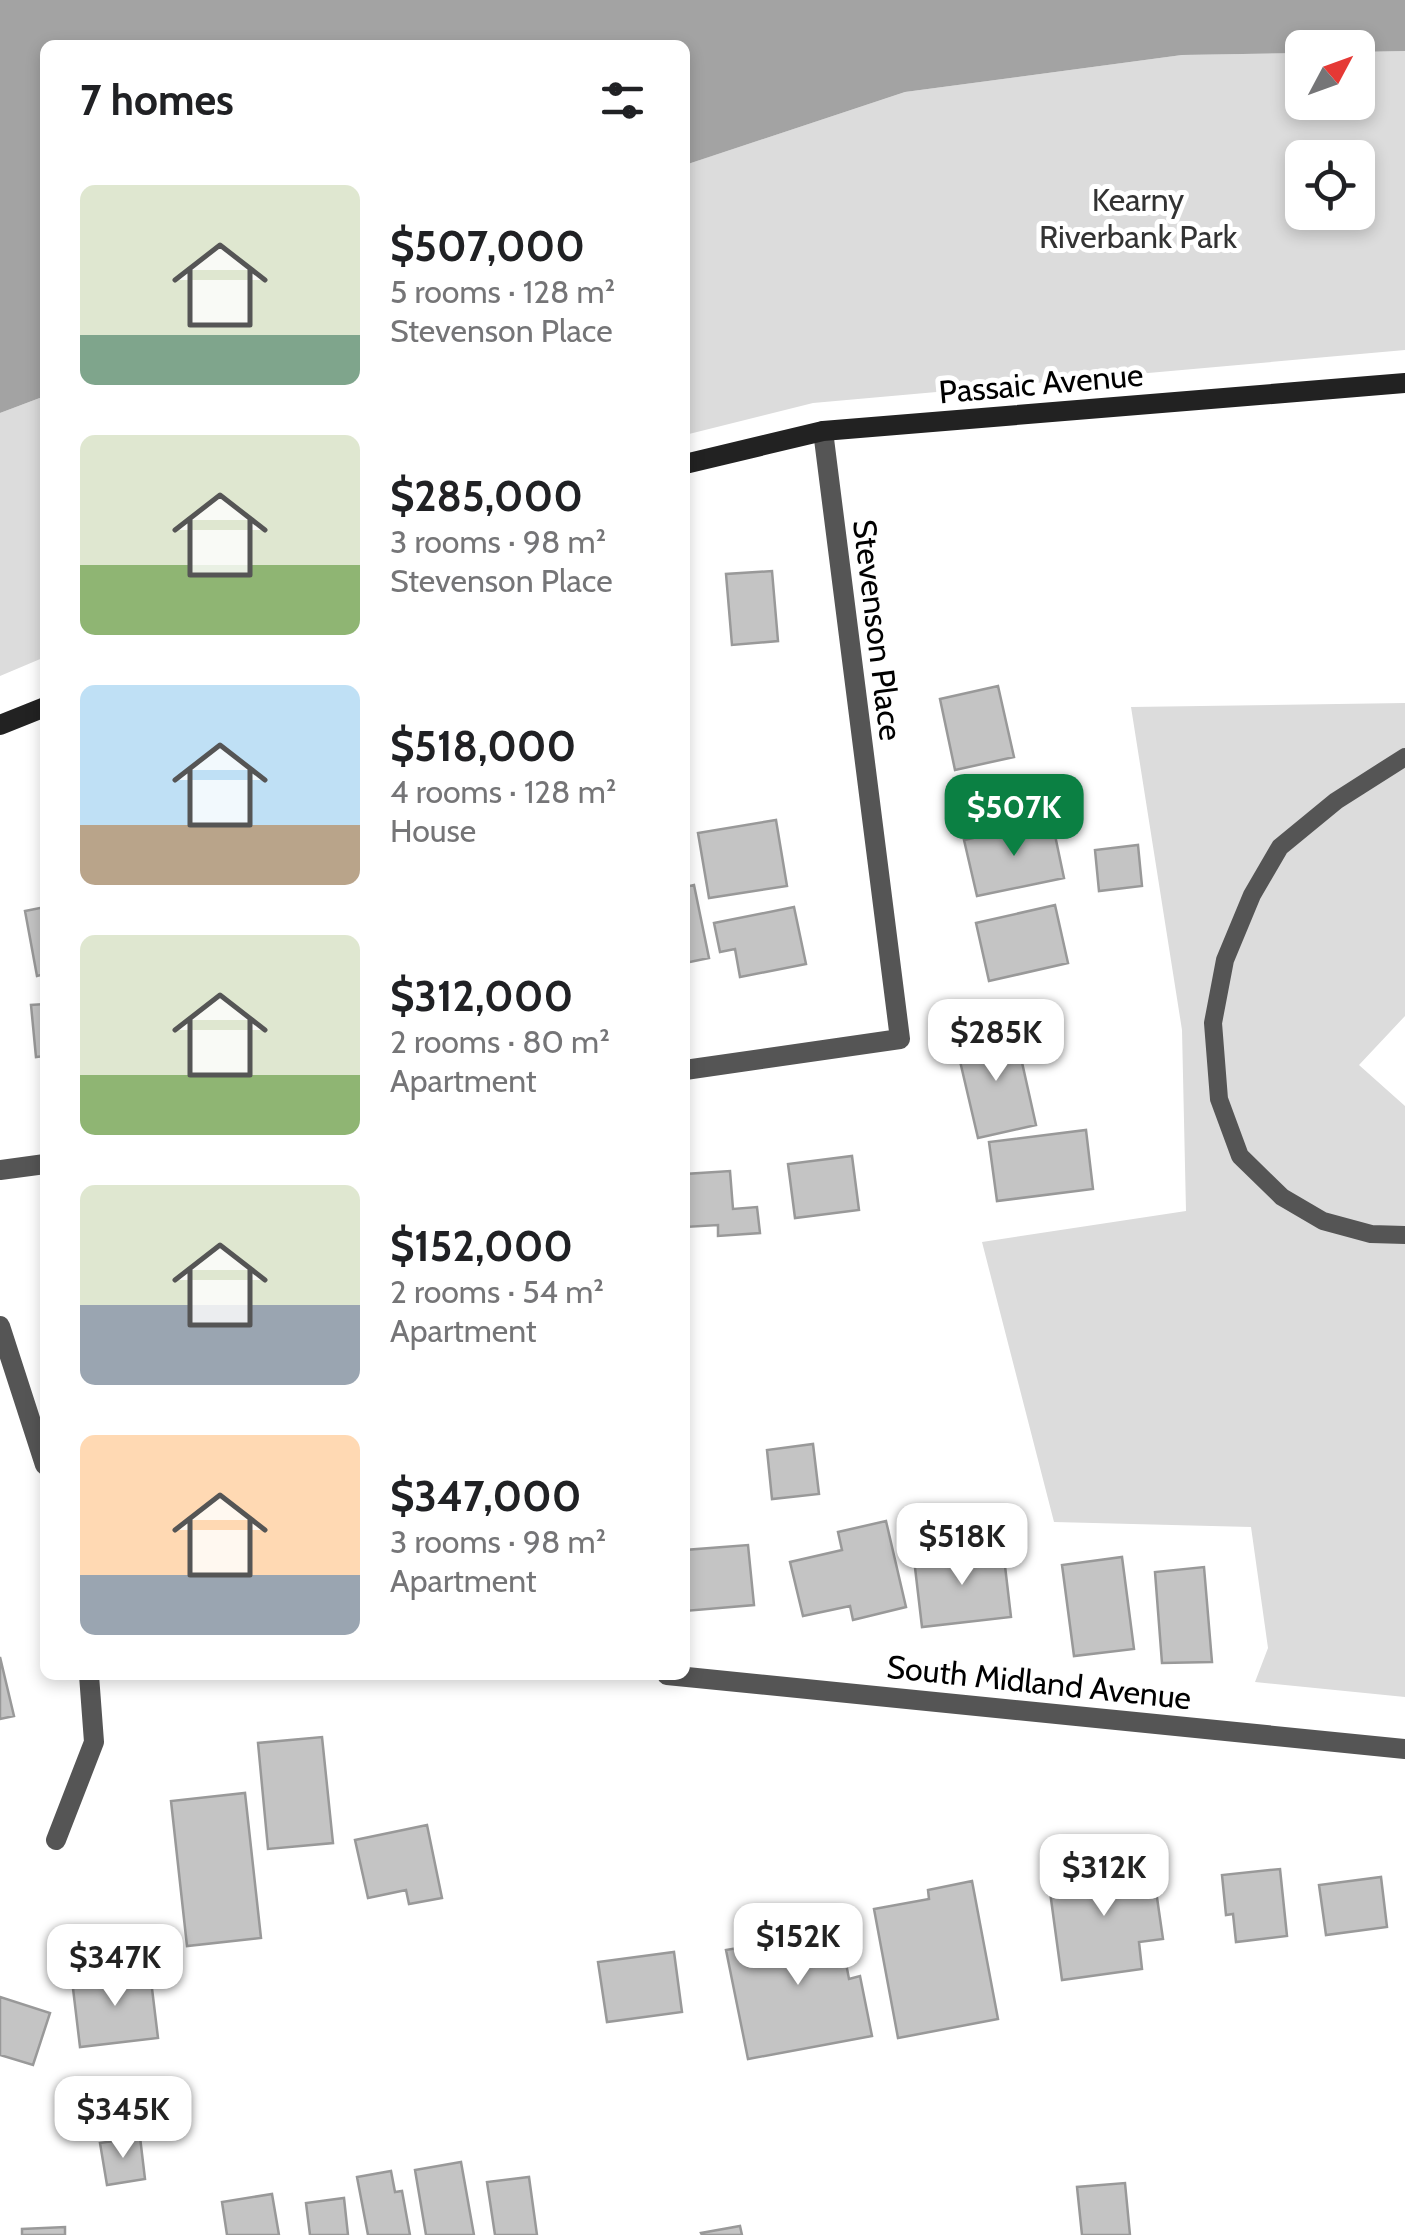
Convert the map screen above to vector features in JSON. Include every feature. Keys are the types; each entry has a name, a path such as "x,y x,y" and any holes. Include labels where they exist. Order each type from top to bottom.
{"main road":[{"name":"Passaic Avenue","path":"690,463 823,431 1405,383"},
{"path":"0,725 40,708"}],"street":[{"name":"Stevenson Place","path":"690,1069 900,1039 823,431"},
{"path":"0,1170 40,1165"},
{"path":"0,1326 40,1450"},
{"name":"South Midland Avenue","path":"690,1677 1405,1748"},
{"path":"56,1840 94,1742 89,1680"}],"lane":[{"path":"1405,757 1336,802 1280,846 1252,895 1225,960 1213,1024 1219,1099 1240,1156 1282,1197 1323,1222 1371,1234 1405,1235"}],"green space":[{"name":"Kearny Riverbank Park","path":"1405,51 1405,350 813,403 690,434 690,163 905,92 1182,55 1285,53 1285,120 1375,120 1375,52"},
{"path":"40,398 40,659 0,676 0,413"},
{"path":"1405,703 1405,1016 1359,1065 1405,1106 1405,1697 1255,1682 1268,1648 1251,1527 1054,1522 982,1242 1186,1211 1182,1030 1131,707"}],"shaded area":[{"path":"0,0 1405,0 1405,51 1375,52 1375,30 1285,30 1285,53 1182,55 905,92 690,163 690,40 40,40 40,398 0,413"}],"building":[{"path":"772,571 778,641 732,645 726,574"},
{"path":"998,686 1014,757 955,770 940,699"},
{"path":"776,820 787,886 709,898 698,833"},
{"path":"1052,821 1064,878 977,896 964,840"},
{"path":"1138,845 1142,886 1099,891 1095,850"},
{"path":"694,885 709,958 690,962 690,886"},
{"path":"1055,905 1068,963 989,981 976,923"},
{"path":"794,907 806,964 740,977 735,949 720,952 714,923"},
{"path":"40,908 37,976 25,911"},
{"path":"40,1004 40,1057 36,1057 31,1005"},
{"path":"1015,1031 1036,1125 978,1138 956,1044"},
{"path":"1086,1130 1093,1189 997,1201 989,1142"},
{"path":"852,1156 859,1210 795,1218 788,1164"},
{"path":"730,1171 733,1209 757,1207 760,1233 718,1236 718,1225 690,1227 690,1174"},
{"path":"813,1444 819,1494 772,1499 767,1450"},
{"path":"886,1521 906,1607 853,1620 850,1606 803,1616 790,1562 842,1550 838,1532"},
{"path":"748,1545 754,1605 690,1611 690,1550"},
{"path":"1003,1549 1011,1617 922,1627 914,1559"},
{"path":"1122,1557 1134,1649 1074,1656 1062,1565"},
{"path":"1204,1567 1212,1662 1162,1663 1155,1572"},
{"path":"0,1657 14,1716 0,1719"},
{"path":"322,1737 333,1843 268,1849 258,1743"},
{"path":"245,1793 261,1938 187,1946 171,1801"},
{"path":"427,1825 442,1898 409,1904 406,1890 368,1898 355,1840"},
{"path":"1152,1863 1163,1939 1139,1942 1142,1969 1062,1980 1048,1877"},
{"path":"1280,1869 1287,1936 1236,1942 1233,1914 1226,1915 1222,1875"},
{"path":"1381,1877 1387,1927 1326,1935 1319,1885"},
{"path":"972,1881 998,2019 898,2038 874,1909 929,1899 928,1890"},
{"path":"835,1906 849,1979 860,1976 872,2036 748,2059 726,1950 784,1940 780,1916"},
{"path":"674,1952 682,2012 607,2022 598,1962"},
{"path":"150,1972 158,2038 80,2047 72,1980"},
{"path":"0,1997 50,2013 33,2065 0,2055"},
{"path":"140,2137 145,2179 107,2185 100,2143"},
{"path":"461,2162 474,2235 426,2235 415,2170"},
{"path":"391,2171 395,2192 402,2191 410,2235 368,2235 357,2177"},
{"path":"529,2177 537,2235 495,2235 487,2182"},
{"path":"1125,2183 1130,2235 1082,2235 1077,2187"},
{"path":"272,2194 279,2235 227,2235 222,2202"},
{"path":"344,2198 348,2235 310,2235 306,2203"},
{"path":"740,2226 742,2235 701,2233"},
{"path":"65,2227 65,2235 22,2235 22,2229"}]}
